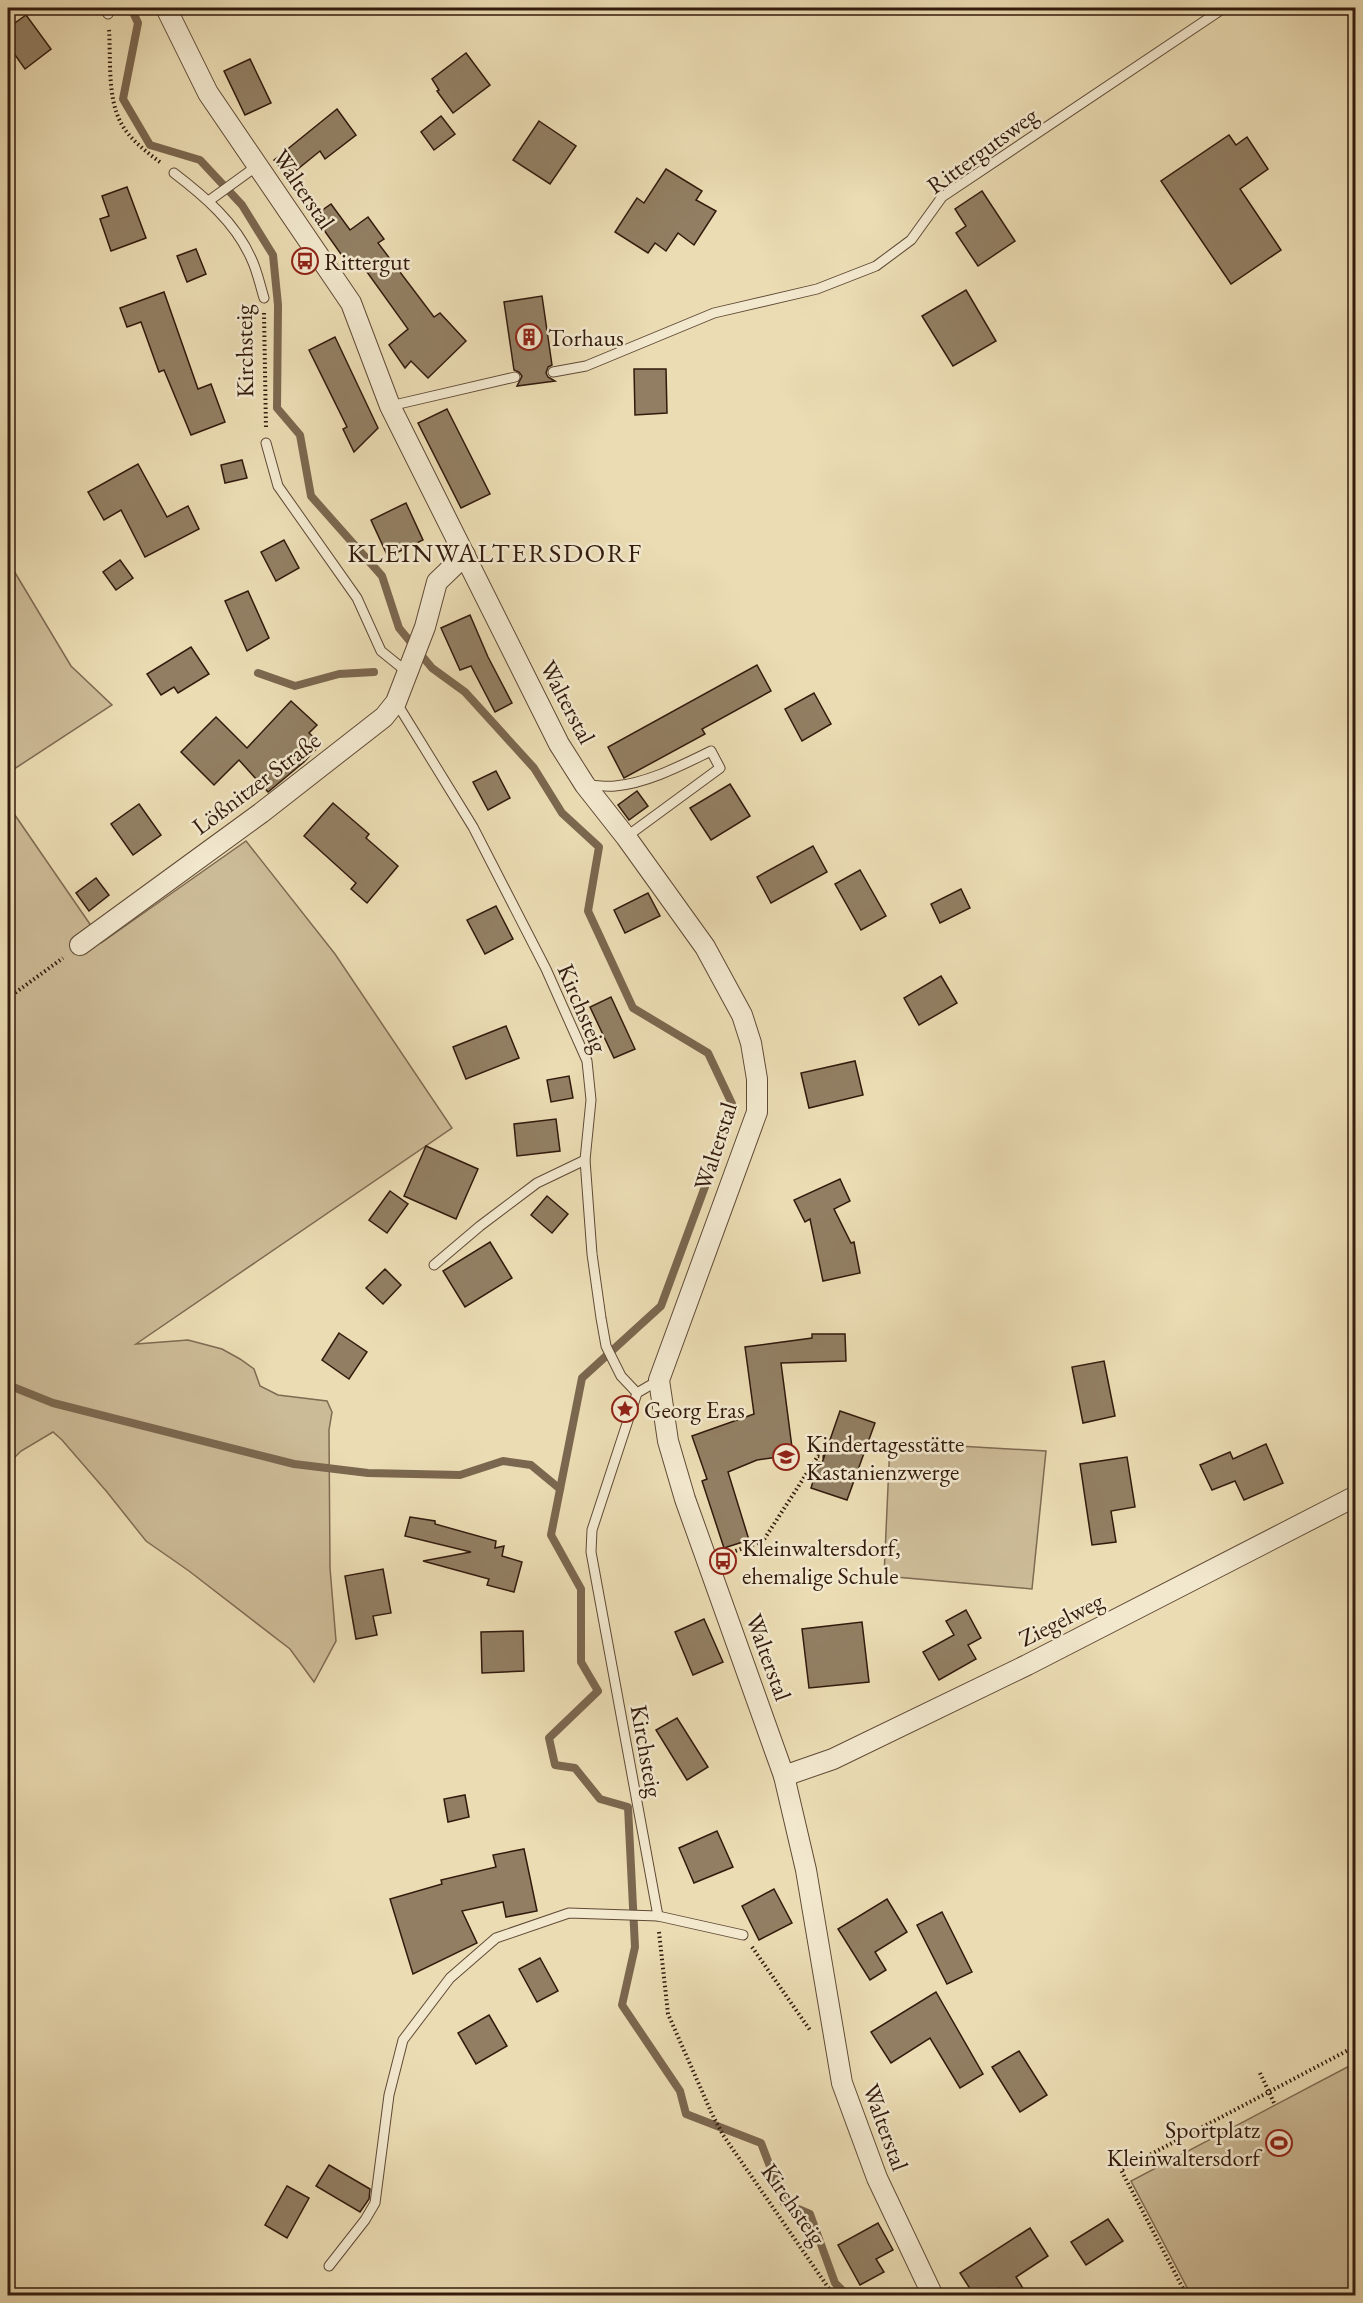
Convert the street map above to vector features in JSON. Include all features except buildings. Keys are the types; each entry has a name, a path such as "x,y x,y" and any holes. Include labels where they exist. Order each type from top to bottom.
{"street":[{"name":"Walterstal","path":"166,8 208,93 351,303 390,406 559,744 585,785 626,837 705,947 742,1015 751,1043 757,1079 757,1112 659,1380 668,1441 686,1499 784,1776 806,1870 843,2083 877,2178 933,2295"},
{"name":"Lößnitzer Straße","path":"80,945 261,813 384,717 396,702 424,627 437,582 465,555"},
{"name":"Ziegelweg","path":"784,1776 834,1759 1027,1665 1356,1496"}],"lane":[{"name":"Rittergutsweg","path":"553,372 586,366 714,313 817,289 876,266 911,240 942,197 1224,8"},
{"path":"210,200 257,166"},
{"name":"Kirchsteig","path":"174,172 210,200 228,222 251,257 264,298"},
{"path":"390,406 515,377"},
{"path":"266,443 278,486 357,598 381,651 410,665"},
{"name":"Kirchsteig","path":"396,702 473,827 546,969 587,1061 591,1100 585,1160 592,1254 606,1346 621,1376 637,1392 592,1530 591,1552 654,1916"},
{"path":"585,785 615,786 637,782 683,765 711,751 720,768 626,837"},
{"path":"434,1265 480,1226 537,1183 585,1160"},
{"path":"637,1392 659,1380"},
{"path":"329,2266 365,2220 375,2203 388,2094 403,2040 450,1978 496,1938 569,1913 654,1916 743,1935"}],"path":[{"path":"106,11 113,96 121,123 139,146 174,172"},
{"name":"Kirchsteig","path":"264,298 266,443"},
{"path":"8,998 80,945"},
{"path":"708,1561 763,1541 818,1456 827,1458"},
{"name":"Kirchsteig","path":"654,1916 668,2014 712,2114 723,2135 834,2295"},
{"path":"743,1935 812,2033 836,2050"},
{"path":"1187,2295 1121,2170 1356,2046"},
{"path":"1260,2073 1275,2105"}],"shaded area":[{"path":"8,561 71,666 112,705 8,773"},
{"path":"8,805 101,943 246,841 335,954 452,1128 136,1344 188,1340 222,1349 254,1369 260,1386 278,1395 327,1401 332,1412 329,1430 330,1568 336,1641 314,1682 290,1649 189,1571 146,1541 107,1492 53,1432 21,1451 8,1464"},
{"path":"890,1442 1046,1451 1032,1589 884,1576"},
{"name":"Sportplatz Kleinwaltersdorf","path":"1355,2063 1355,2295 1191,2295 1131,2181"}],"waterway":[{"path":"131,8 138,23 123,99 150,145 200,160 242,205 273,255 278,305 277,408 300,435 311,496 382,576 399,628 432,668 465,692 534,768 562,813 599,847 588,911 633,1008 708,1053 734,1108 661,1306 582,1378 551,1535 581,1589 581,1662 598,1691 549,1738 555,1765 575,1768 600,1799 628,1807 635,1947 622,2005 680,2091 686,2114 761,2143 784,2203 810,2214 835,2283 848,2296"},
{"path":"258,673 295,686 339,674 374,672"},
{"path":"8,1385 53,1403 294,1464 368,1473 460,1475 503,1461 531,1465 560,1489"}],"place":[{"name":"Rittergut","path":"305,261"},
{"name":"Torhaus","path":"529,337"},
{"name":"Georg Eras","path":"625,1409"},
{"name":"Kindertagesstätte Kastanienzwerge","path":"786,1457"},
{"name":"Kleinwaltersdorf, ehemalige Schule","path":"723,1561"},
{"name":"Sportplatz Kleinwaltersdorf","path":"1279,2143"}],"district":[{"name":"KLEINWALTERSDORF","path":"495,552"}]}
